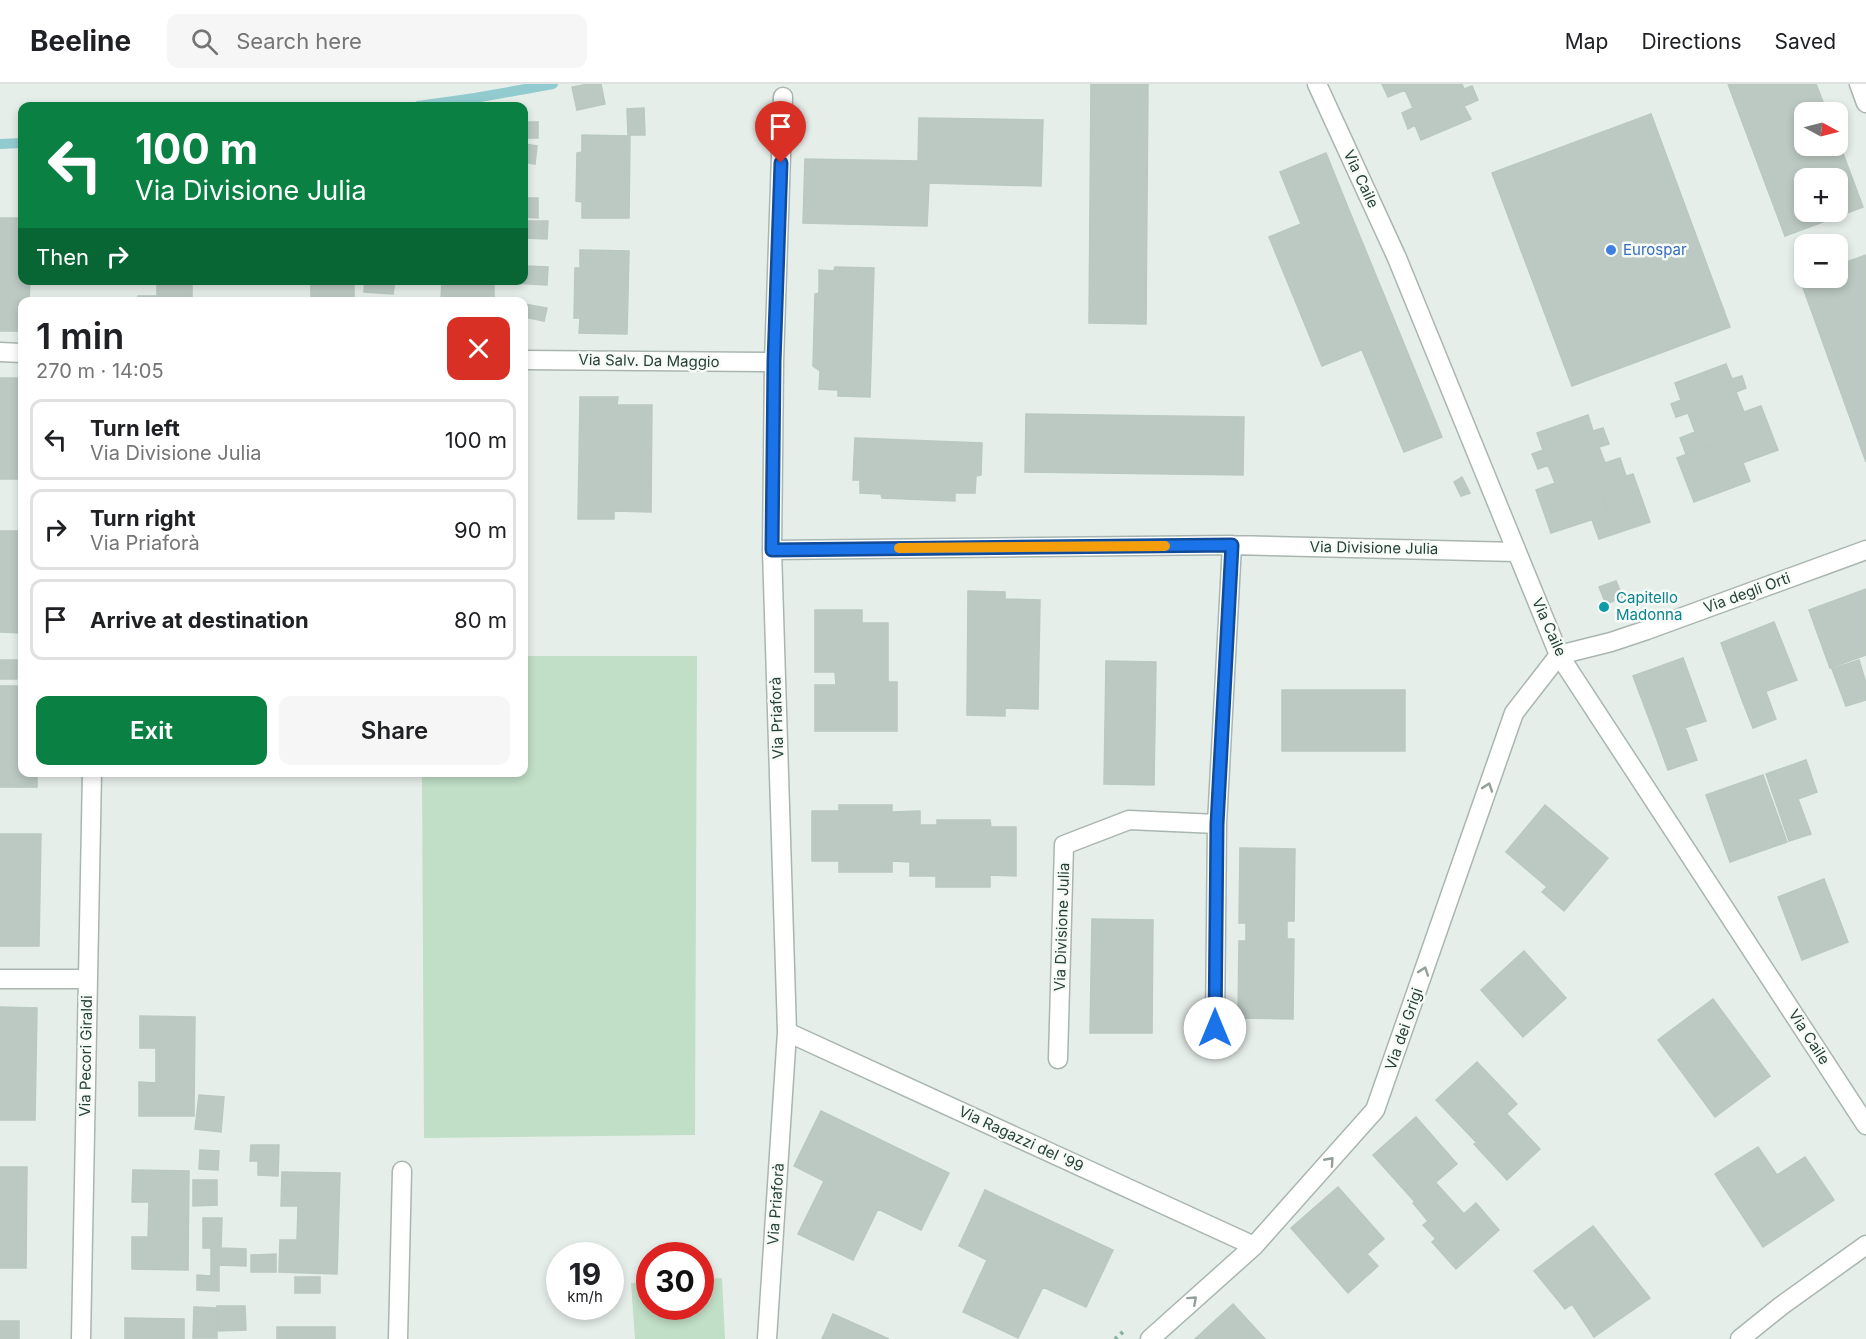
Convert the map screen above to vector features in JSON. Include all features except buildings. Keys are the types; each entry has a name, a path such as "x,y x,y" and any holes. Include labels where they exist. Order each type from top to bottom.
{"street":[{"name":"Via Caile","path":"1317,84 1397,258 1559,655 1866,1125"},
{"path":"1859,84 1866,104"},
{"name":"Via Priaforà","path":"767,1339 787,1032 772,550 774,362 783,97"},
{"path":"0,352 18,353"},
{"name":"Via Salv. Da Maggio","path":"528,360 774,362"},
{"name":"Via Divisione Julia","path":"772,550 1232,545 1516,552"},
{"path":"1215,1028 1217,824 1232,545"},
{"name":"Via degli Orti","path":"1559,655 1647,630 1866,550"},
{"name":"Via dei Grigi","path":"1150,1339 1254,1246 1375,1110 1514,713 1559,655"},
{"name":"Via Pecori Giraldi","path":"81,1339 92,777"},
{"name":"Via Divisione Julia","path":"1058,1059 1064,845 1129,820 1217,824"},
{"path":"0,979 87,979"},
{"name":"Via Ragazzi del '99","path":"787,1032 1254,1246"},
{"path":"398,1339 402,1171"},
{"path":"1740,1339 1781,1306 1866,1245"}],"path":[{"path":"1115,1339 1132,1323"}],"green space":[{"path":"528,656 697,656 695,1135 424,1138 422,777 528,777"},
{"path":"714,1278 722,1278 725,1339 635,1339 631,1283 636,1283 636,1320 714,1320"}],"waterway":[{"path":"446,102 553,84"},
{"path":"0,144 18,143"}],"slow traffic":[{"path":"899,548 1165,546"}],"place":[{"name":"Eurospar","path":"1611,250"},
{"name":"Capitello Madonna","path":"1604,607"}],"route":[{"path":"781,163 774,362 772,550 1232,545 1217,824 1215,1028"}]}
